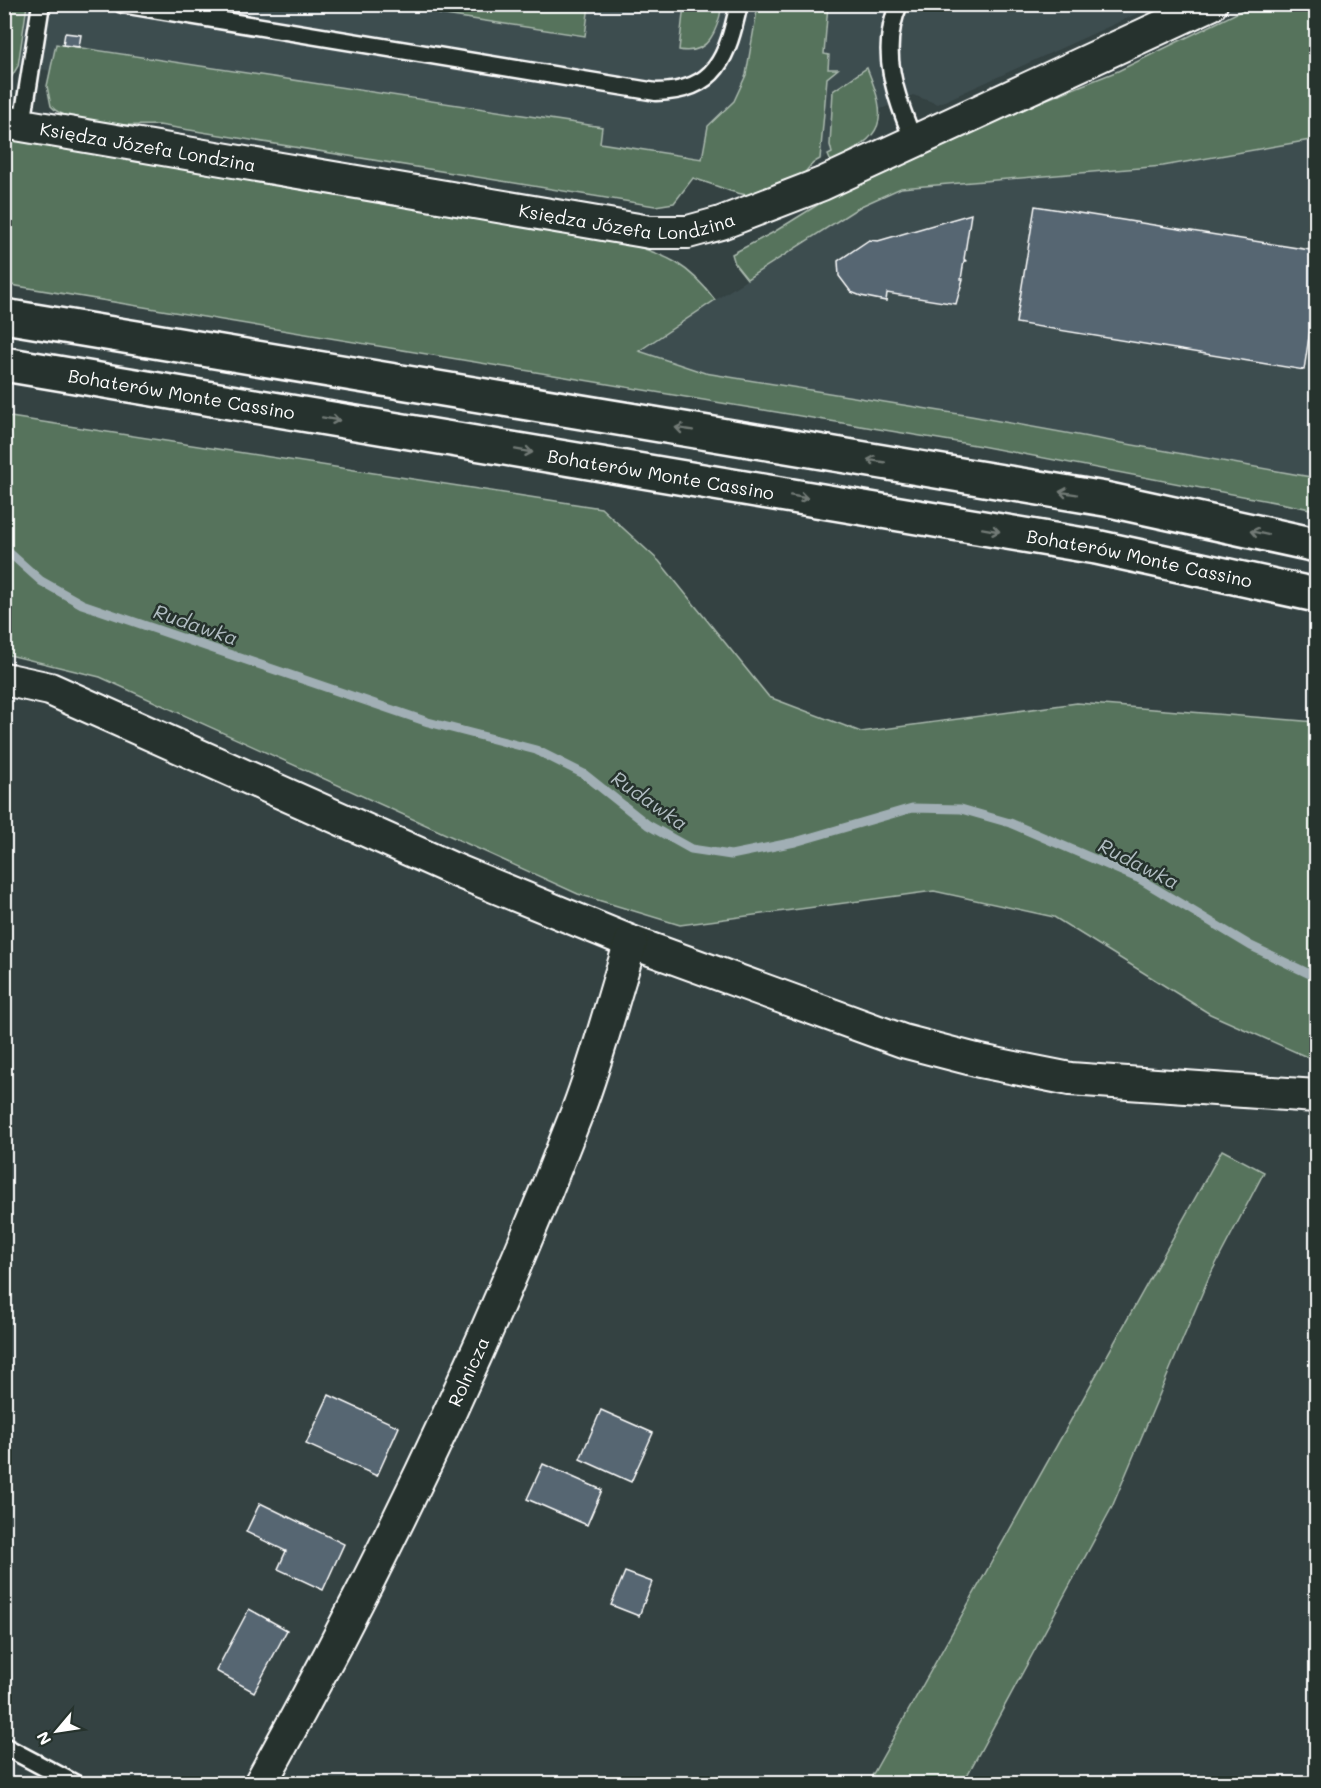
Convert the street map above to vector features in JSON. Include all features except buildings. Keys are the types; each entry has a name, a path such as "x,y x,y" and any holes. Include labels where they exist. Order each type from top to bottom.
{"highway":[{"path":"4,316 1105,499 1317,546"},
{"name":"Bohaterów Monte Cassino","path":"4,364 1096,547 1317,595"}],"street":[{"name":"Księdza Józefa Londzina","path":"13,123 650,232 688,232 721,223 822,184 1210,4"},
{"path":"4,679 50,689 455,870 631,942 903,1041 981,1061 1070,1079 1317,1096"},
{"name":"Rolnicza","path":"260,1784 329,1660 476,1356 579,1108 631,942"}],"lane":[{"path":"13,123 41,4"},
{"path":"122,4 656,92 680,91 701,82 718,65 730,44 739,4"},
{"path":"899,4 889,36 889,63 898,102 914,142"},
{"path":"4,1746 76,1784"}],"shaded area":[{"path":"4,5 1156,5 938,104 913,95 881,109 861,140 757,190 5,63"},
{"path":"1316,139 1316,478 971,416 705,373 638,350 861,206 901,188 1163,166"}],"green space":[{"path":"5,4 27,5 18,66 5,88"},
{"path":"440,4 589,5 585,36 439,14"},
{"path":"684,5 722,5 718,23 710,39 698,49 689,51 679,50"},
{"path":"758,5 828,5 824,54 829,55 828,69 838,69 827,78 820,159 800,177 769,192 757,195 736,193 693,178 674,203 655,206 159,125 118,125 86,121 59,113 51,106 47,86 56,44 602,127 600,143 702,159 708,126 734,101 746,75"},
{"path":"1253,5 1316,5 1316,139 1163,166 901,188 861,206 747,279 735,264 732,254 774,232 827,199 1032,105 1118,71"},
{"path":"867,68 878,102 880,115 878,125 872,135 862,144 831,162 828,155 832,153 830,145 833,91"},
{"path":"4,134 625,243 676,262 686,269 715,300 639,351 705,373 971,416 1316,478 1316,510 981,446 5,284"},
{"path":"4,416 601,508 659,561 769,697 861,732 1077,703 1316,722 1316,1058 1307,1057 1210,1014 1054,917 934,891 680,925 578,894 100,677 5,654"},
{"path":"1222,1150 1264,1172 1209,1277 1112,1507 963,1783 868,1783"}],"waterway":[{"name":"Rudawka","path":"4,548 41,581 82,604 428,722 536,750 584,774 648,825 691,849 731,855 795,842 912,808 961,809 1010,823 1138,878 1251,946 1316,977"}]}
